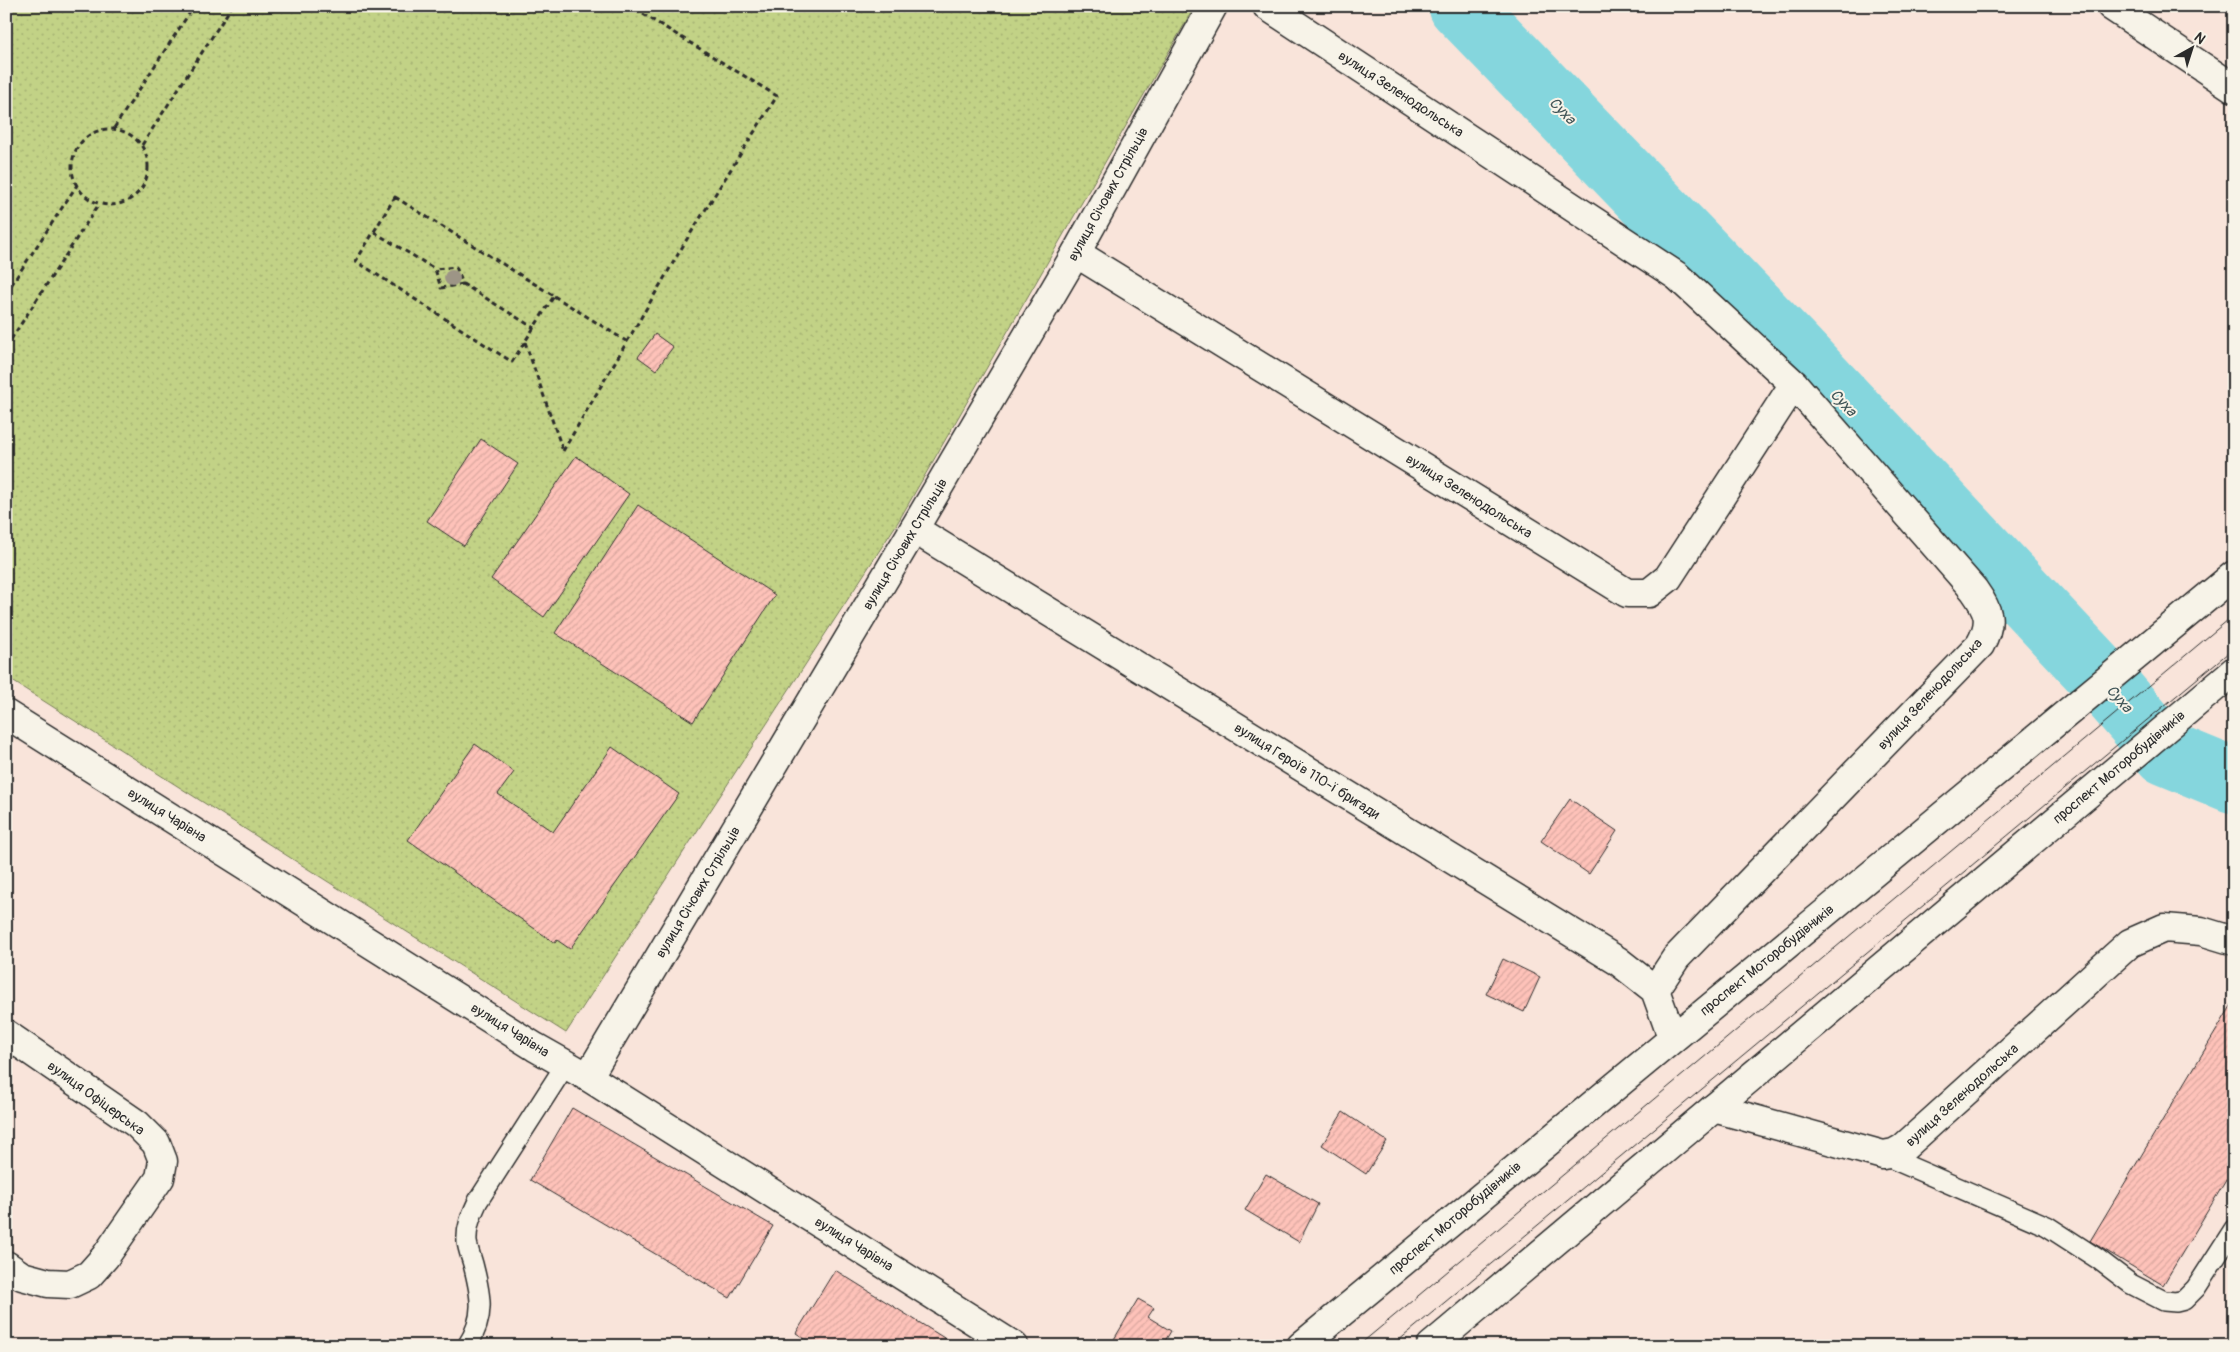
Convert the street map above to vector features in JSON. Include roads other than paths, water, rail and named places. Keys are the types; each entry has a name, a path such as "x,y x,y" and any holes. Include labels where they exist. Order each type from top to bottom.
{"street":[{"name":"вулиця Січових Стрільців","path":"577,1071 914,529 1076,253 1213,6"},
{"name":"вулиця Зеленодольська","path":"1267,6 1677,276 1794,384 1985,605 1989,624 1980,645 1676,958 1654,990"},
{"path":"2111,6 2234,88"},
{"name":"вулиця Зеленодольська","path":"1076,253 1627,593 1649,593 1668,578 1794,384"},
{"name":"вулиця Героїв 110-ї бригади","path":"914,529 1618,961 1654,990"},
{"name":"проспект Моторобудівників","path":"1301,1346 1672,1037 2234,575"},
{"name":"проспект Моторобудівників","path":"1431,1346 2234,671"},
{"name":"вулиця Чарівна","path":"6,714 1014,1346"},
{"name":"вулиця Зеленодольська","path":"1883,1155 1894,1153 1903,1148 2130,943 2164,928 2201,931 2234,940"},
{"path":"1654,990 1672,1037"},
{"name":"вулиця Офіцерська","path":"6,1034 137,1124 156,1143 163,1160 160,1178 105,1257 89,1275 70,1284 48,1283 22,1276 6,1265"},
{"path":"1714,1108 1883,1155"}],"lane":[{"path":"467,1346 473,1337 481,1314 480,1292 467,1242 469,1219 478,1201 577,1071"},
{"path":"1883,1155 2047,1226 2131,1284 2164,1301 2176,1302 2184,1300 2196,1288 2234,1229"}],"waterway":[{"name":"Суха","path":"1461,6 1794,351 2094,670 2166,753 2234,781"}],"tram line":[{"path":"1358,1346 2234,615"},
{"path":"1392,1346 2234,648"}]}
